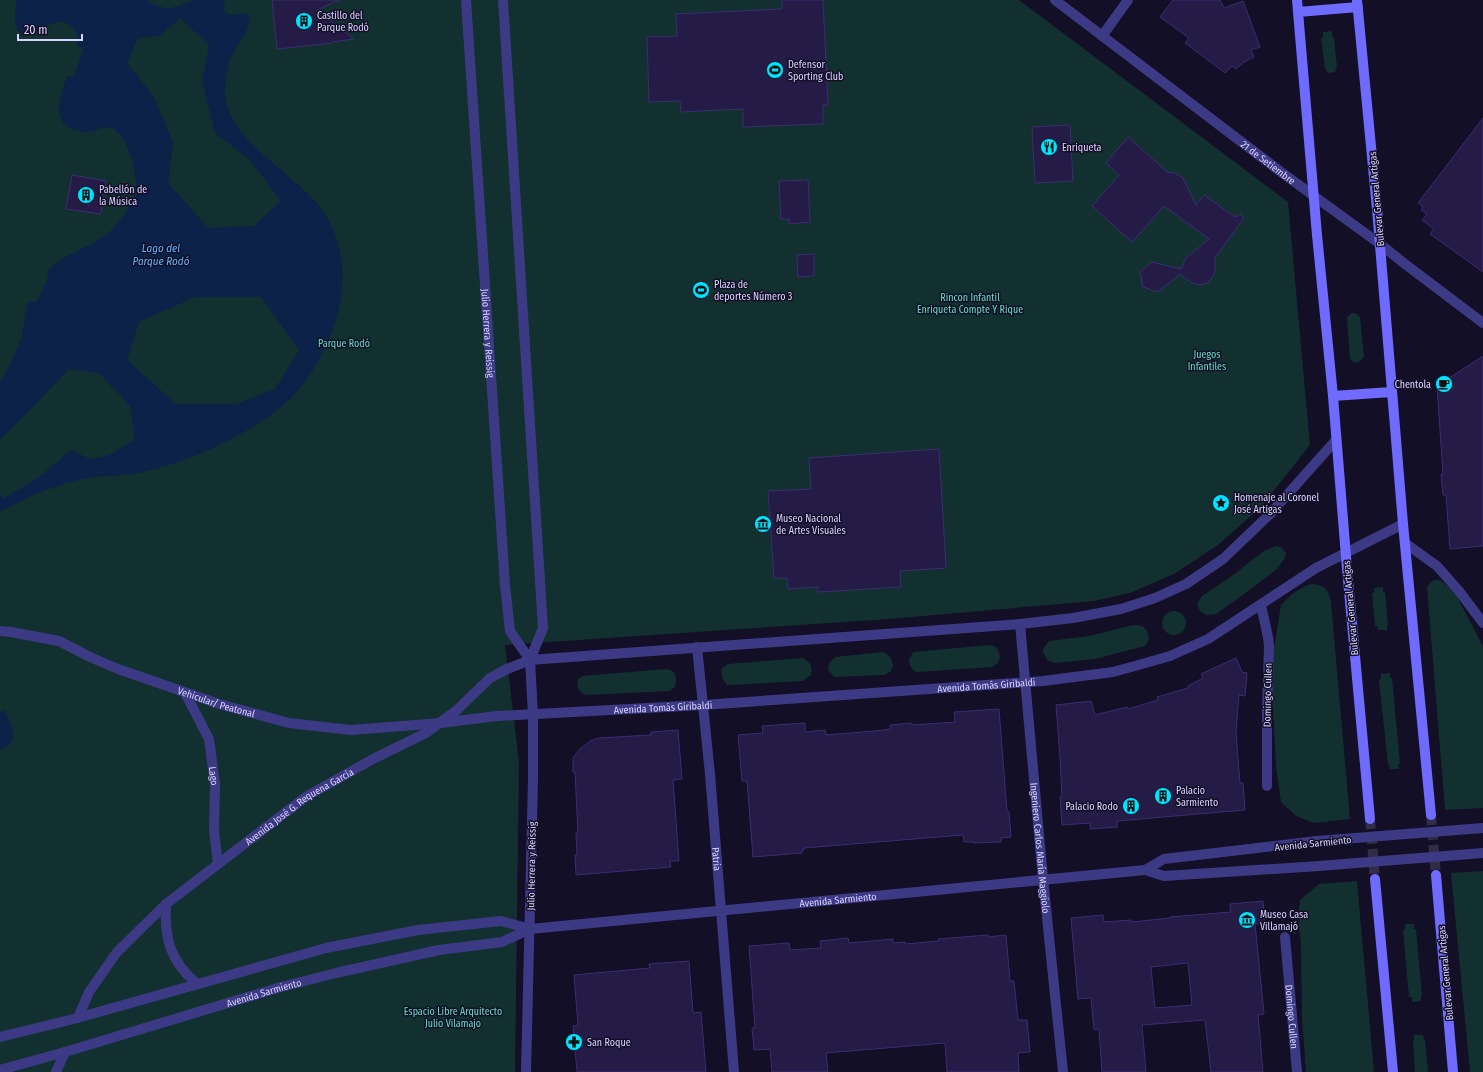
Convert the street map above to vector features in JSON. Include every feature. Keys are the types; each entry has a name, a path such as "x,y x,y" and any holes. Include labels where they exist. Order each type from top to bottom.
{"main road":[{"name":"Bulevar General Artigas","path":"1297,0 1370,819"},
{"name":"Bulevar General Artigas","path":"1298,12 1357,3 1380,244 1403,524 1431,815"},
{"path":"1333,396 1391,392"},
{"name":"Bulevar General Artigas","path":"1436,875 1454,1072"},
{"path":"1375,879 1393,1072"}],"street":[{"name":"Julio Herrera y Reissig","path":"466,0 505,585 510,631 530,660"},
{"name":"Julio Herrera y Reissig","path":"503,0 543,628 530,660 533,779 526,1072"},
{"name":"21 de Setiembre","path":"1055,0 1483,323"},
{"path":"1102,36 1128,0"},
{"path":"530,660 1020,624 1073,618 1121,609 1155,598 1186,584 1223,558 1270,514 1336,440"},
{"name":"Avenida Tomás Giribaldi","path":"532,715 703,705 1025,682 1113,672 1170,656 1208,639 1316,568 1403,524"},
{"path":"1405,543 1436,566 1460,591 1483,623"},
{"name":"Domingo Cullen","path":"1261,605 1269,646 1267,786"},
{"name":"Ingeniero Carlos María Maggiolo","path":"1020,624 1043,879 1063,1072"},
{"name":"Vehicular/ Peatonal","path":"0,631 59,641 90,657 185,693 289,723 351,730 441,723"},
{"name":"Patria","path":"697,647 710,774 734,1072"},
{"name":"Avenida José G. Requena García","path":"78,1018 89,992 117,952 166,904 307,796 426,733 458,710 490,678 507,669 530,660"},
{"name":"Lago","path":"185,693 209,739 216,784 214,831 218,864"},
{"name":"Avenida José G. Requena García","path":"441,723 497,716 532,715"},
{"name":"Avenida Sarmiento","path":"1145,870 1164,859 1317,841 1483,828"},
{"name":"Avenida Sarmiento","path":"0,1070 281,987 439,950 502,942 530,929 1145,870 1164,876 1483,853"},
{"path":"166,904 165,919 167,937 172,953 179,966 197,984"},
{"name":"Avenida Sarmiento","path":"0,1037 78,1018 326,948 418,930 501,921 530,929"},
{"name":"Domingo Cullen","path":"1285,937 1297,1072"},
{"path":"56,1072 65,1052"}],"green space":[{"name":"Parque Rodó","path":"0,0 1019,0 1288,202 1310,445 1261,507 1218,545 1174,574 1130,593 1094,601 889,619 505,645 519,762 515,1072 0,1072"},
{"path":"1332,31 1337,68 1335,68 1336,72 1327,73 1325,69 1321,38 1323,38 1323,32"},
{"path":"1352,313 1355,313 1360,317 1364,357 1359,362 1355,363 1350,359 1347,318"},
{"path":"1276,546 1281,547 1286,553 1285,558 1277,569 1216,614 1206,615 1200,611 1197,604 1202,596 1233,575 1264,551"},
{"path":"1434,580 1439,580 1444,583 1455,593 1483,646 1483,808 1445,810 1427,587"},
{"path":"1314,584 1321,586 1326,590 1331,602 1350,819 1314,823 1296,816 1281,802 1276,766 1272,688 1273,654 1281,605 1292,594 1307,585"},
{"path":"1383,587 1383,593 1385,592 1388,625 1387,630 1378,630 1377,626 1375,626 1372,593 1374,593 1374,588"},
{"path":"1174,611 1182,615 1186,623 1182,631 1174,635 1166,631 1162,623 1166,615"},
{"path":"1134,625 1141,626 1147,631 1149,640 1145,646 1095,659 1054,663 1047,660 1043,652 1043,649 1049,641 1089,636"},
{"path":"989,645 995,646 1000,657 998,663 992,667 917,672 910,666 909,662 910,657 914,652"},
{"path":"883,652 890,658 893,666 890,672 884,675 834,677 828,670 829,663 835,657"},
{"path":"802,658 809,663 812,669 811,675 803,681 727,685 722,678 721,669 728,664"},
{"path":"666,669 672,671 676,678 675,687 670,691 588,695 580,692 577,685 578,679 582,676"},
{"path":"1390,673 1390,678 1392,678 1400,764 1398,764 1399,769 1390,769 1388,765 1379,680 1381,679 1381,674"},
{"path":"1483,871 1483,1072 1470,1072 1451,873"},
{"path":"1357,881 1374,1072 1306,1072 1302,1019 1301,945 1298,916 1300,900 1319,884"},
{"path":"1405,924 1414,924 1414,929 1416,929 1422,996 1421,1001 1412,1002 1412,997 1409,997 1403,930 1405,930"},
{"path":"1414,1035 1423,1035 1425,1040 1428,1072 1415,1072"}],"water":[{"name":"Lago del Parque Rodó","path":"16,0 148,0 150,3 168,9 196,0 225,0 224,11 227,13 233,15 248,13 250,16 246,32 231,58 228,70 225,87 227,106 236,124 249,140 299,186 326,216 338,242 341,256 342,284 341,298 334,326 307,380 285,404 268,417 223,443 176,463 135,474 94,477 78,480 38,493 0,511 0,495 4,498 38,478 71,450 90,459 110,455 135,439 130,406 99,373 69,369 0,439 0,382 6,373 22,337 26,307 30,301 36,303 49,276 46,273 51,268 66,257 103,237 116,226 130,205 136,184 136,176 129,152 122,137 117,131 106,127 88,132 82,132 66,125 61,119 59,106 62,91 67,76 74,77 83,48 77,45 75,30 64,22 59,22 29,34 23,34 19,31 15,22","holes":["180,18 209,45 202,81 215,133 249,159 281,201 254,226 208,228 168,183 173,143 154,97 127,63 138,38 160,36","195,297 261,297 299,350 275,389 236,404 176,404 127,360 139,322"]},
{"path":"4,710 12,727 13,738 11,743 0,749 0,712"}],"building":[{"name":"Castillo del Parque Rodó","path":"272,0 339,0 317,10 354,39 277,49"},
{"path":"782,0 823,0 828,105 823,105 823,124 743,127 743,109 681,112 680,101 649,102 647,37 677,36 676,14 782,9"},
{"path":"1173,0 1220,0 1224,8 1243,1 1260,47 1251,50 1254,57 1244,62 1236,69 1232,66 1225,73 1185,43 1189,38 1160,17"},
{"path":"1483,118 1483,272 1430,234 1434,229 1422,220 1427,214 1421,210 1423,207 1418,203"},
{"path":"1070,125 1073,181 1035,183 1032,127"},
{"path":"1128,137 1167,172 1175,173 1183,178 1196,205 1204,195 1235,217 1240,214 1244,218 1215,258 1215,271 1212,278 1207,283 1199,285 1192,283 1180,274 1158,292 1143,287 1140,272 1152,262 1181,269 1186,258 1209,239 1164,206 1132,242 1092,206 1119,175 1106,163"},
{"name":"Pabellón de la Música","path":"72,175 106,181 101,214 66,209"},
{"path":"808,180 810,222 789,224 789,219 781,219 779,181"},
{"path":"814,254 814,276 798,277 797,255"},
{"path":"1483,356 1483,546 1450,549 1446,495 1443,495 1441,474 1443,474 1437,386"},
{"path":"939,449 946,568 900,571 901,587 818,592 818,587 788,589 787,578 774,578 768,491 811,489 809,458"},
{"path":"1236,658 1242,672 1247,673 1245,696 1239,695 1236,732 1240,783 1243,783 1245,810 1117,821 1117,827 1090,829 1090,823 1062,825 1060,797 1062,797 1056,705 1091,701 1095,715 1127,707 1128,709 1158,700 1157,697 1188,688 1188,686 1203,678 1201,674"},
{"path":"999,709 1007,811 1009,812 1011,837 1001,838 1001,842 974,843 964,842 963,835 804,848 802,853 753,857 747,781 742,781 738,735 763,733 762,726 805,723 805,732 825,730 826,735 875,731 891,729 890,725 955,722 954,712"},
{"path":"678,730 682,779 673,780 679,861 670,861 671,867 576,875 576,833 578,833 573,758 579,750 590,741 599,738 651,735 651,732"},
{"path":"1263,901 1265,923 1255,924 1264,1014 1258,1015 1263,1072 1211,1072 1205,1020 1142,1025 1146,1072 1102,1072 1099,1029 1094,1030 1091,998 1078,999 1071,918 1103,915 1104,922 1131,920 1132,922 1231,912 1230,904","holes":["1188,963 1192,1005 1155,1008 1151,967"]},
{"path":"988,935 988,937 1006,935 1010,981 1014,981 1018,1020 1027,1020 1030,1052 1018,1053 1019,1072 947,1072 945,1043 826,1053 828,1072 772,1072 770,1049 754,1050 752,1028 755,1028 749,946 789,943 790,950 821,948 820,941 848,938 849,943 893,939 893,943 905,942 905,944 939,941 938,939"},
{"path":"689,961 693,1013 701,1012 706,1072 577,1072 573,1026 578,1025 574,975 650,968 649,964"}],"tunnel":[{"path":"1431,815 1436,875"},
{"path":"1370,819 1375,879"}],"place":[{"name":"Castillo del Parque Rodó","path":"304,21"},
{"name":"Defensor Sporting Club","path":"775,70"},
{"name":"Enriqueta","path":"1049,147"},
{"name":"Pabellón de la Música","path":"86,195"},
{"name":"Plaza de deportes Número 3","path":"701,290"},
{"name":"Chentola","path":"1444,384"},
{"name":"Homenaje al Coronel José Artigas","path":"1221,503"},
{"name":"Museo Nacional de Artes Visuales","path":"763,524"},
{"name":"Palacio Sarmiento","path":"1163,796"},
{"name":"Palacio Rodo","path":"1131,806"},
{"name":"Museo Casa Villamajó","path":"1247,920"},
{"name":"San Roque","path":"574,1042"}],"park label":[{"name":"Rincon Infantil Enriqueta Compte Y Rique","path":"970,302"},
{"name":"Juegos Infantiles","path":"1207,360"},
{"name":"Espacio Libre Arquitecto Julio Vilamajo","path":"453,1016"}]}
